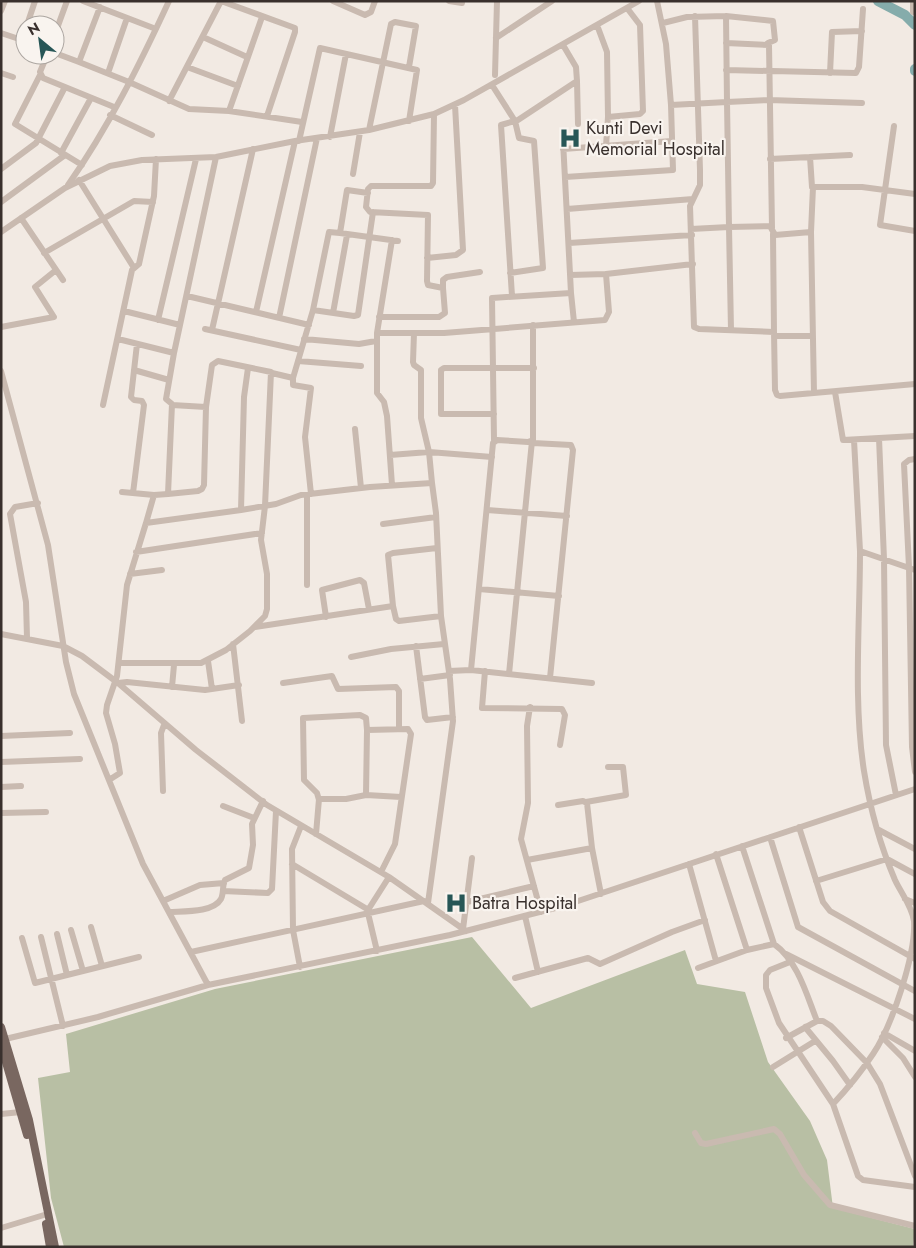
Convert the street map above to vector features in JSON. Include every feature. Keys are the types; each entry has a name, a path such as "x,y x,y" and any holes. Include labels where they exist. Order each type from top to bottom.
{"main road":[{"path":"1,1027 50,1247"},
{"path":"3,1041 29,1120 55,1247"}],"street":[{"path":"1,11 5,1"},
{"path":"30,15 35,1"},
{"path":"62,15 67,1"},
{"path":"84,1 156,29"},
{"path":"65,188 82,165 129,82 169,1"},
{"path":"169,101 221,1 292,26 295,32 267,116"},
{"path":"333,1 365,15 371,12 375,1"},
{"path":"449,1 462,2"},
{"path":"495,75 497,1"},
{"path":"496,38 552,1"},
{"path":"1,232 65,188 110,166 156,159 216,157 297,141 360,132 434,114 492,85 630,4 639,1"},
{"path":"565,177 670,171 674,167 671,105 662,24 657,1"},
{"path":"913,1 913,12"},
{"path":"608,117 640,114 643,111 640,25 630,4"},
{"path":"79,62 100,7"},
{"path":"726,70 853,74 858,71 863,9"},
{"path":"662,24 695,16 726,16 774,21 775,40 768,44 726,43"},
{"path":"695,16 700,186 690,206 694,327 699,330 731,330 813,336"},
{"path":"726,16 731,330"},
{"path":"229,111 262,17"},
{"path":"108,73 127,18"},
{"path":"369,130 391,24 395,22 416,26 409,67"},
{"path":"597,25 607,52 608,117 606,146"},
{"path":"830,73 832,32 862,31"},
{"path":"1,33 15,37"},
{"path":"203,37 247,57"},
{"path":"562,44 576,67 578,124"},
{"path":"768,44 776,395 814,394 915,384"},
{"path":"256,312 319,49 322,48 415,68 418,72 409,121"},
{"path":"330,136 346,54"},
{"path":"65,57 108,73 189,109 229,111 302,122"},
{"path":"44,65 15,122 38,139 82,165"},
{"path":"187,67 238,86"},
{"path":"1,73 13,77"},
{"path":"40,75 114,107"},
{"path":"512,296 501,124 515,122 577,81"},
{"path":"492,85 515,122 519,138 534,141 543,265 541,269 510,273"},
{"path":"1,169 33,146 65,87"},
{"path":"1,202 63,154 91,98"},
{"path":"671,105 769,100 862,103"},
{"path":"427,258 456,254 463,250 455,105"},
{"path":"434,114 433,183 431,186 374,186 368,189 366,207 367,210 373,212 428,215 428,285 443,288"},
{"path":"110,115 152,135"},
{"path":"894,126 880,225 915,231"},
{"path":"353,174 360,132"},
{"path":"279,318 318,138"},
{"path":"562,141 574,322"},
{"path":"563,149 672,141"},
{"path":"212,330 253,149"},
{"path":"770,159 850,155"},
{"path":"206,406 172,405 166,399 216,157"},
{"path":"810,157 814,394"},
{"path":"103,405 134,268 139,264 153,202 156,159"},
{"path":"158,320 196,159"},
{"path":"79,180 134,268"},
{"path":"812,187 862,187 915,194"},
{"path":"340,233 346,190 368,192"},
{"path":"566,209 693,199"},
{"path":"44,253 134,201 153,202"},
{"path":"313,310 358,315 373,212"},
{"path":"21,218 63,280"},
{"path":"568,243 729,227 768,226 772,231 811,232"},
{"path":"307,585 309,494 304,437 311,390 309,387 294,385 293,378 313,310 329,232 395,241 379,317 376,341 377,393 384,402 392,485"},
{"path":"333,313 347,235"},
{"path":"570,275 606,274 693,264"},
{"path":"1,327 54,316 35,286 56,270"},
{"path":"379,317 443,315 445,313 443,280 447,277 480,272"},
{"path":"377,333 444,333 605,320 608,318 606,274"},
{"path":"471,670 494,440 492,298 571,293"},
{"path":"186,296 309,325"},
{"path":"124,311 180,325"},
{"path":"509,674 532,442 533,325"},
{"path":"204,329 301,350"},
{"path":"414,333 413,362 421,370 422,418 429,452 436,518 441,616 450,673 452,717 426,902"},
{"path":"304,338 359,344 376,341"},
{"path":"118,339 174,353"},
{"path":"132,493 144,405 142,402 131,397 137,344"},
{"path":"122,492 154,495 202,489 206,406 209,379 214,363 218,361 293,378"},
{"path":"298,361 361,366"},
{"path":"241,510 244,397 248,368"},
{"path":"494,414 441,414 440,375 444,368 534,368"},
{"path":"134,370 170,380"},
{"path":"1,371 38,503 56,586 64,646 74,694 143,864 208,985"},
{"path":"119,663 189,665 208,661 255,627 265,616 268,603 267,574 262,533 265,506 268,398 272,373"},
{"path":"835,392 841,438 854,440 915,436"},
{"path":"168,494 172,405"},
{"path":"355,429 361,488"},
{"path":"879,438 884,558 886,745 896,795"},
{"path":"494,440 571,445 572,448 550,678"},
{"path":"833,1104 867,1063 883,1035 904,985 912,957 914,931 912,914 887,859 869,804 859,720 860,551 854,440"},
{"path":"390,455 429,452 492,456"},
{"path":"915,459 909,460 904,464 912,568 912,747 915,772"},
{"path":"146,523 265,506 309,494 392,485 432,483"},
{"path":"109,780 120,773 116,744 106,713 111,689 117,682 121,627 130,574 154,495"},
{"path":"27,638 26,602 10,514 15,507 38,503"},
{"path":"487,510 567,516"},
{"path":"383,524 436,518"},
{"path":"136,552 262,533"},
{"path":"437,548 388,555 396,619 399,621 441,616"},
{"path":"860,551 912,568"},
{"path":"130,574 162,570"},
{"path":"326,617 322,590 360,580 364,583 369,610"},
{"path":"479,589 559,596"},
{"path":"255,627 393,606"},
{"path":"1,634 64,646 117,682 164,725 263,802 389,877 464,930"},
{"path":"233,644 242,721"},
{"path":"351,657 416,646 444,644"},
{"path":"416,646 426,719 452,717"},
{"path":"208,661 212,689"},
{"path":"172,687 174,665"},
{"path":"420,679 471,670 592,682"},
{"path":"485,671 482,708 530,707 554,708 564,711 560,745"},
{"path":"283,683 332,676 338,689 396,687 399,691 399,729"},
{"path":"117,682 212,689 239,685"},
{"path":"530,707 527,731 528,803 521,839 541,912"},
{"path":"316,834 319,800 317,793 304,780 303,718 360,714 366,718 366,795"},
{"path":"163,791 161,733 164,725"},
{"path":"367,730 408,729 411,734 395,844 381,872"},
{"path":"1,736 70,733"},
{"path":"1,762 80,759"},
{"path":"558,805 626,795 623,767 608,767"},
{"path":"1,787 21,786"},
{"path":"3,1041 208,985 378,951 541,912 601,894 915,789"},
{"path":"319,800 346,799 366,795 401,798"},
{"path":"163,901 200,885 224,882 230,876 250,866 254,818 263,802"},
{"path":"586,802 601,894"},
{"path":"223,806 254,818"},
{"path":"224,891 268,893 272,889 276,811"},
{"path":"1,813 46,812"},
{"path":"300,966 293,930 292,849 301,826"},
{"path":"799,827 823,902 830,911 912,957"},
{"path":"877,829 915,849"},
{"path":"770,837 798,927 915,991"},
{"path":"742,846 774,944 785,954 790,962 802,984 817,1021"},
{"path":"527,860 592,848"},
{"path":"716,854 747,950"},
{"path":"464,930 472,858"},
{"path":"816,881 887,859 915,874"},
{"path":"292,864 368,912 378,951"},
{"path":"689,864 716,961"},
{"path":"368,912 389,877"},
{"path":"169,912 212,906 221,900 224,882"},
{"path":"467,902 534,886"},
{"path":"905,898 915,903"},
{"path":"190,952 368,912 426,902"},
{"path":"525,916 538,972"},
{"path":"515,978 588,958 600,964 672,932 705,920"},
{"path":"91,927 102,966"},
{"path":"71,930 83,971"},
{"path":"56,934 67,975"},
{"path":"41,937 63,1026"},
{"path":"22,938 33,981 37,983 139,957"},
{"path":"698,968 747,950 774,944"},
{"path":"785,954 915,1019"},
{"path":"790,962 770,970 766,975 765,982 786,1038 833,1104 860,1179 883,1184 915,1187"},
{"path":"786,1038 817,1021 823,1021 831,1026 867,1063 880,1084 913,1166 915,1176"},
{"path":"805,1028 834,1061 850,1085"},
{"path":"883,1035 915,1051"},
{"path":"883,1035 903,1058 915,1077"},
{"path":"773,1068 815,1040"},
{"path":"1,1114 21,1112"},
{"path":"695,1133 701,1143 706,1144 774,1129 780,1134 804,1175 830,1205 915,1226"},
{"path":"1,1228 44,1215"}],"green space":[{"path":"472,937 531,1008 685,950 697,984 745,992 768,1062 810,1121 827,1160 833,1208 915,1229 913,1247 64,1247 51,1198 38,1078 70,1072 66,1034 215,989"}],"waterway":[{"path":"878,1 905,15 915,25"}],"place":[{"name":"Kunti Devi Memorial Hospital","path":"570,138"},
{"name":"Batra Hospital","path":"456,903"}]}
